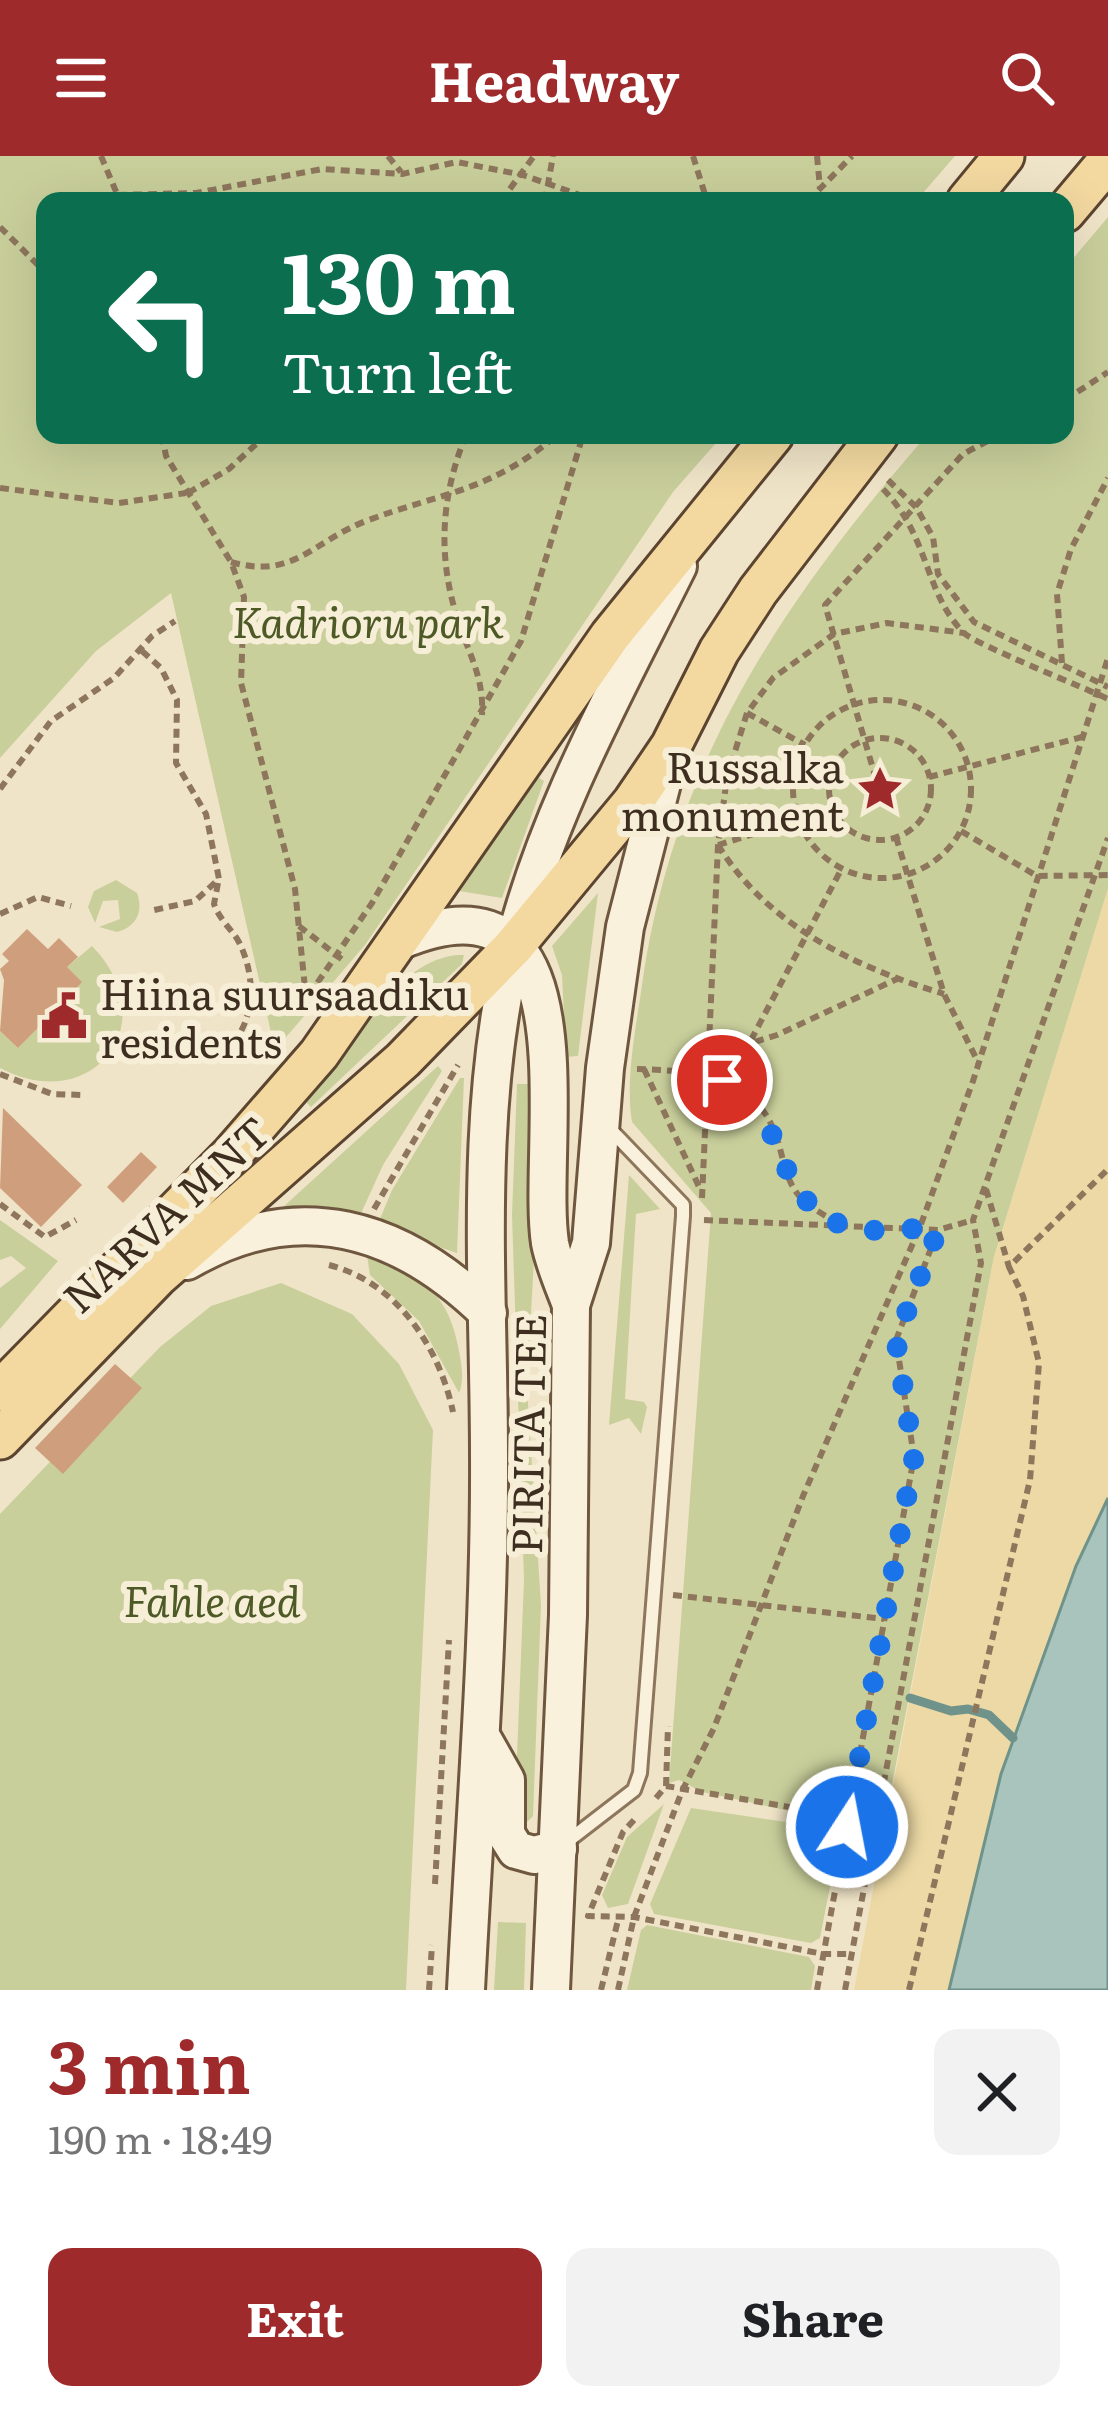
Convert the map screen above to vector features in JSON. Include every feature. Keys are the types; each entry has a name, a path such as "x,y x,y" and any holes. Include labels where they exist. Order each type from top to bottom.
{"main road":[{"path":"974,192 1004,156"},
{"path":"1074,201 1108,160"},
{"name":"NARVA MNT","path":"0,1390 231,1155 319,1054 559,706 766,444"},
{"name":"NARVA MNT","path":"0,1438 158,1277 403,1060 513,947 595,853 671,746 719,651 758,591 871,444"},
{"name":"PIRITA TEE","path":"466,1990 484,1741 485,1192 492,1084 513,947 574,778 698,526"},
{"name":"PIRITA TEE","path":"550,1990 568,1615 571,1305 591,1243 625,926 671,746"},
{"path":"399,941 445,924 472,926 513,947 532,972 543,1002 550,1244 571,1305"},
{"path":"158,1277 251,1229 294,1223 328,1226 416,1255 445,1272 488,1313"},
{"path":"484,1741 506,1780 506,1834 516,1850 534,1855 558,1849"}],"lane":[{"path":"558,1849 634,1790 640,1773 683,1216 683,1205 602,1121"}],"path":[{"path":"101,156 116,192"},
{"path":"388,156 402,174"},
{"path":"509,192 534,156"},
{"path":"546,192 553,156"},
{"path":"693,156 704,192"},
{"path":"817,156 820,190"},
{"path":"820,190 852,156"},
{"path":"201,192 322,169 402,174 457,162 523,175 572,192"},
{"path":"0,227 36,263"},
{"path":"1074,394 1108,372"},
{"path":"164,444 166,456 230,562 244,597 241,683 295,889 310,995"},
{"path":"0,488 119,503 188,493 229,469 256,444"},
{"path":"463,444 446,500 443,558 450,596 478,668 482,718"},
{"path":"230,562 256,569 288,564 359,524 446,500 497,478 544,444"},
{"path":"305,1014 310,995 482,718 521,641 580,444"},
{"path":"876,779 825,605 963,454 982,444"},
{"path":"1062,663 1057,594 1071,550 1108,478"},
{"path":"888,480 916,507 933,537 938,574 957,605 995,637 1099,679 1108,687"},
{"path":"883,489 908,515 924,546 931,579 964,633"},
{"path":"0,790 50,721 175,621"},
{"path":"897,979 808,1022 711,1055 718,845 727,777 747,713 773,678 834,634 887,623 964,633 1108,699"},
{"path":"142,651 161,668 177,700 176,763 200,798 218,879 214,904 238,939 252,998 247,1022 226,1051"},
{"path":"618,1990 634,1917 682,1791 920,1227 979,1065 1108,658"},
{"path":"884,700 913,705 948,729 969,767 969,811 961,831 947,850 907,874 886,878 842,868 824,856 799,820 796,769 805,745 818,727 854,704 884,700"},
{"path":"747,713 805,745"},
{"path":"929,777 1083,736"},
{"path":"865,740 902,743 916,752 929,777 922,817 896,837 863,837 848,830 830,803 832,770 840,756 865,740"},
{"path":"718,845 799,820"},
{"path":"961,831 1037,876 1108,875"},
{"path":"896,837 944,994 979,1065"},
{"path":"845,1990 981,1263 973,1220 1108,838"},
{"path":"718,845 762,903 808,934 897,979 944,994"},
{"path":"752,1040 842,868"},
{"path":"150,911 195,901 218,879"},
{"path":"0,914 38,897 71,906"},
{"path":"298,926 356,970"},
{"path":"368,1223 384,1184 460,1062"},
{"path":"702,1194 644,1069 710,1074 743,1091 774,1129 788,1180 803,1201 847,1228"},
{"path":"0,1074 52,1094 82,1095"},
{"path":"1009,1267 1108,1169"},
{"path":"909,1990 1030,1480 1039,1363 1023,1297 1009,1267 985,1185"},
{"path":"0,1204 45,1237 76,1220"},
{"path":"700,1220 938,1230 973,1220"},
{"path":"817,1990 914,1457 896,1340 938,1230"},
{"path":"317,1262 351,1270 382,1288 403,1310 442,1375 455,1427"},
{"path":"673,1595 885,1619"},
{"path":"435,1887 449,1634"},
{"path":"852,1954 823,1954 634,1917 588,1916 622,1832 666,1786 877,1822"},
{"path":"601,1990 619,1916"},
{"path":"429,1990 433,1930"}],"green space":[{"name":"Kadrioru park","path":"0,156 955,156 924,192 36,192 36,444 715,444 673,492 365,945 275,1050 171,593 96,651 0,758"},
{"path":"1108,217 1108,889 994,1257 883,1831 702,1792 679,1780 669,1783 711,1213 632,1122 634,1036 657,904 708,757 742,689 826,560 919,444 1074,444 1074,257"},
{"path":"536,776 544,781 502,898 459,891"},
{"path":"116,880 137,893 140,906 134,922 117,932 99,927 120,919 118,900 103,901 95,923 88,907 94,891"},
{"path":"598,893 578,1056 566,1057 562,975 552,946"},
{"path":"92,946 113,975 122,1004 120,1031 109,1054 89,1071 64,1080 33,1080 0,1068 0,1031 18,1048 39,1027 56,1043 81,1017 65,1000 67,967"},
{"path":"464,955 462,964 311,1107 305,1101 395,988 440,959"},
{"path":"438,1066 442,1071 383,1165 358,1220 282,1208"},
{"path":"464,1078 457,1253 377,1226 392,1190"},
{"path":"517,1084 530,1084 534,1258 527,1388 541,1605 533,1816 526,1823 515,1806 524,1580 512,1215"},
{"path":"629,1175 660,1209 636,1214 625,1399 644,1402 647,1407 641,1434 629,1418 609,1425"},
{"path":"0,1220 58,1261 0,1329 0,1288 26,1268 11,1256 0,1260"},
{"path":"367,1256 415,1278 438,1298 458,1346 459,1393 419,1321 370,1275"},
{"name":"Fahle aed","path":"281,1283 352,1314 399,1364 433,1430 406,1990 0,1990 0,1514 160,1347 211,1306"},
{"path":"664,1804 628,1904 608,1908 602,1895 627,1837"},
{"path":"691,1808 841,1830 820,1938 811,1943 654,1914 650,1904"},
{"path":"498,1922 526,1923 524,1990 494,1990"},
{"path":"647,1925 809,1957 815,1966 811,1990 627,1990 641,1930"}],"sand":[{"path":"1108,889 1108,1498 1076,1566 1001,1774 949,1990 854,1990 994,1257"}],"water":[{"path":"1108,1498 1108,1990 949,1990 1001,1774 1076,1566"}],"building":[{"path":"27,929 48,949 59,938 78,957 67,967 82,982 65,1000 81,1016 55,1043 39,1027 18,1048 0,1031 4,980 0,969 9,961 2,954"},
{"path":"3,1108 82,1185 41,1227 0,1188"},
{"path":"141,1152 157,1167 123,1203 107,1187"},
{"path":"115,1364 142,1388 63,1474 35,1448"}],"waterway":[{"path":"910,1698 951,1711 968,1709 989,1715 1013,1738"}],"place":[{"name":"Russalka monument","path":"880,789"},
{"name":"Hiina suursaadiku residents","path":"64,1016"}],"route":[{"path":"722,1080 757,1102 774,1129 788,1180 803,1201 847,1228 938,1230 896,1340 898,1378 914,1457 847,1827"}]}
